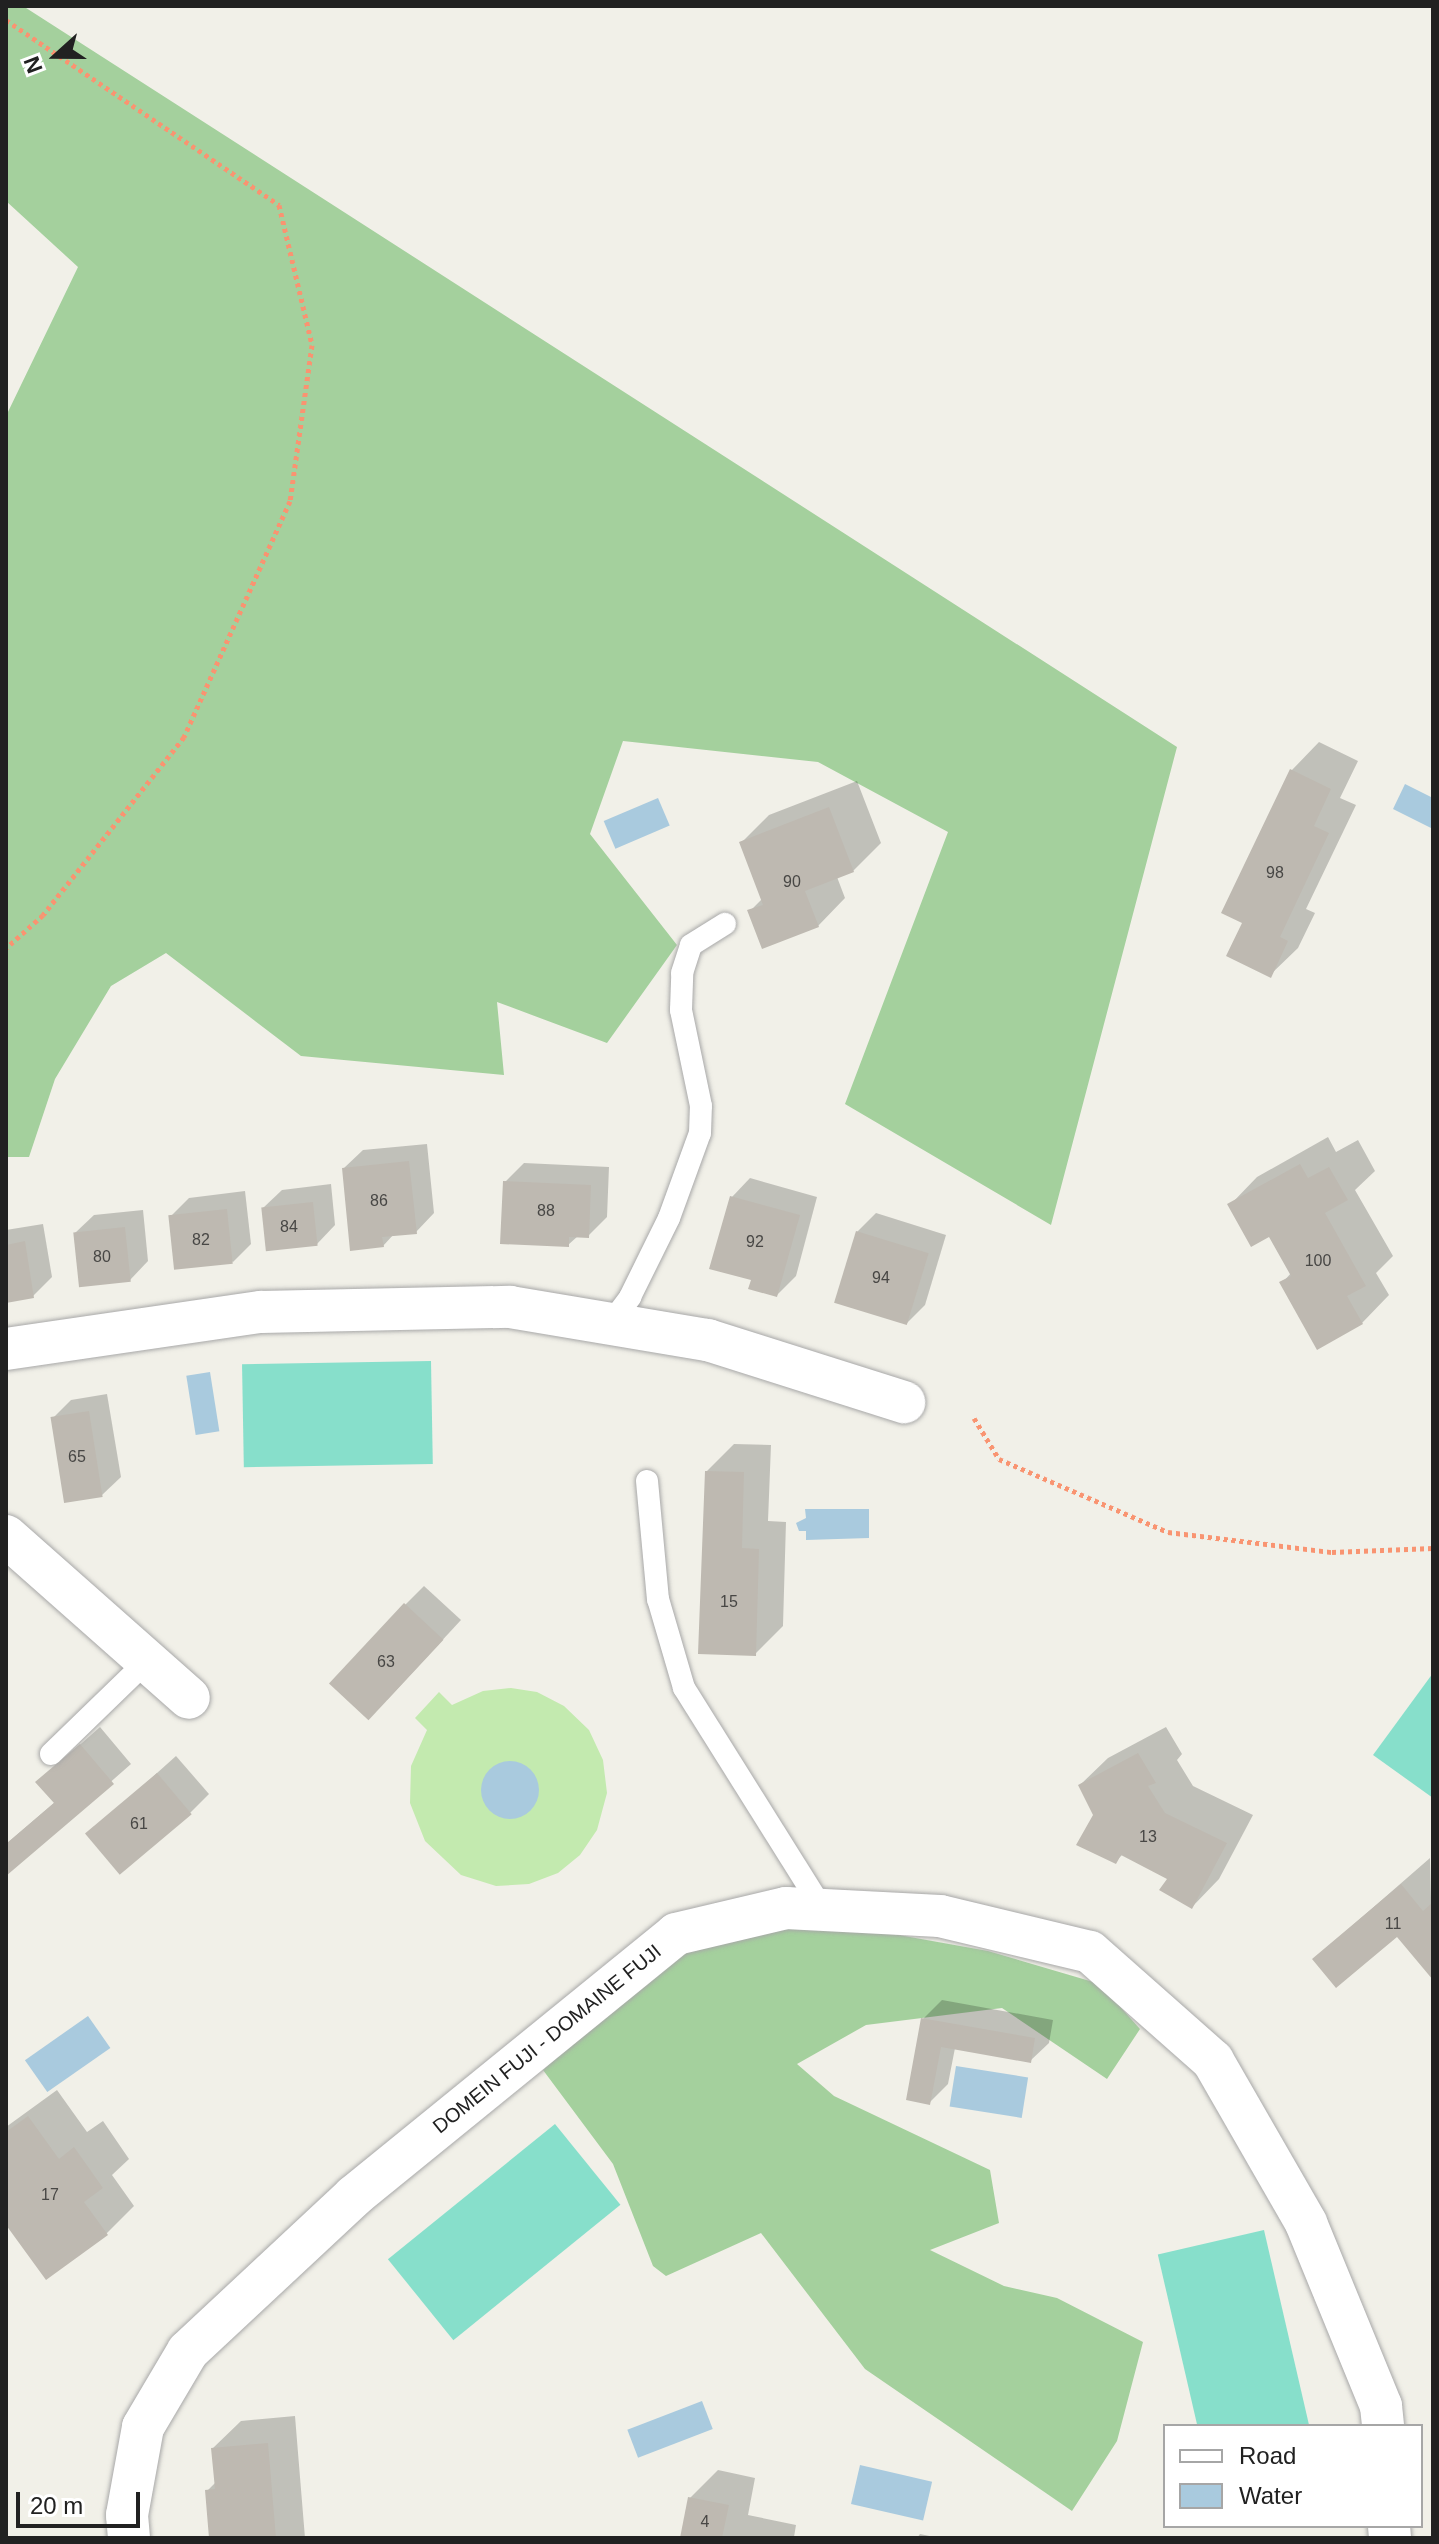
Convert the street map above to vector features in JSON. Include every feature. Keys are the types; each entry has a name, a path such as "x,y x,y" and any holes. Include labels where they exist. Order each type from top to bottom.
{"street":[{"path":"6,1349 261,1312 510,1307 708,1340 904,1402"},
{"path":"6,1536 189,1698"},
{"name":"DOMEIN FUJI - DOMAINE FUJI","path":"129,2538 127,2515 143,2427 188,2351 354,2196 676,1934 786,1908 940,1916 1090,1952 1213,2061 1306,2223 1381,2406 1383,2424"}],"lane":[{"path":"610,1324 630,1297 669,1218 700,1133 701,1106 681,1010 682,973 691,945 725,924"},
{"path":"647,1481 658,1599 684,1688 823,1910"},
{"path":"51,1754 147,1661"}],"path":[{"path":"6,20 279,205 312,345 290,501 184,737 43,915 6,948"},
{"path":"974,1418 999,1459 1168,1532 1332,1552 1433,1548"}],"green space":[{"path":"6,6 23,6 1177,747 1051,1225 845,1104 948,832 818,762 623,741 590,834 677,945 607,1043 497,1002 504,1075 301,1056 166,953 111,986 55,1079 29,1157 6,1157 6,416 78,267 6,201"},
{"path":"431,1361 433,1464 244,1467 242,1364"},
{"path":"1433,1673 1433,1798 1373,1755"},
{"path":"511,1688 537,1692 564,1706 589,1730 603,1760 607,1793 597,1830 580,1855 558,1873 529,1884 496,1886 461,1875 425,1841 410,1803 411,1766 427,1730 415,1718 439,1692 452,1705 483,1691"},
{"path":"804,1918 988,1951 1100,1984 1140,2029 1107,2079 1002,2008 866,2025 797,2064 834,2096 990,2170 999,2223 930,2250 1004,2286 1057,2298 1143,2342 1117,2441 1072,2511 865,2369 761,2233 666,2276 653,2266 613,2164 543,2070 684,1944"},
{"path":"555,2124 620,2205 453,2340 388,2259"},
{"path":"1264,2230 1309,2424 1197,2424 1158,2255"}],"water":[{"path":"1405,784 1433,798 1433,829 1393,809"},
{"path":"658,798 670,826 615,849 604,821"},
{"path":"210,1372 219,1431 196,1435 186,1376"},
{"path":"805,1509 869,1509 869,1538 806,1540 806,1531 799,1531 796,1523 806,1518"},
{"path":"510,1761 531,1769 539,1790 531,1811 510,1819 489,1811 481,1790 489,1769"},
{"path":"88,2016 110,2048 47,2092 25,2060"},
{"path":"956,2066 1028,2077 1022,2118 950,2106"},
{"path":"702,2401 713,2429 638,2458 627,2430"},
{"path":"860,2465 932,2482 923,2521 851,2504"}],"building":[{"path":"1290,769 1331,789 1314,826 1329,833 1280,937 1288,941 1271,978 1226,956 1242,923 1221,913"},
{"path":"829,807 854,872 805,891 819,927 762,949 747,910 763,905 739,842"},
{"path":"409,1161 417,1234 382,1237 384,1247 350,1251 342,1168"},
{"path":"1300,1164 1308,1178 1329,1167 1348,1200 1325,1213 1366,1286 1347,1296 1363,1324 1317,1350 1279,1282 1291,1276 1269,1237 1251,1247 1227,1204"},
{"path":"503,1181 591,1185 589,1238 569,1237 569,1247 500,1244"},
{"path":"730,1196 800,1215 777,1297 748,1289 751,1280 709,1269"},
{"path":"313,1202 318,1246 266,1251 261,1207"},
{"path":"227,1209 233,1264 174,1270 168,1215"},
{"path":"125,1227 131,1282 79,1287 73,1232"},
{"path":"856,1231 929,1253 907,1325 834,1303"},
{"path":"25,1241 34,1298 6,1303 6,1245"},
{"path":"89,1411 103,1497 64,1503 50,1417"},
{"path":"705,1471 744,1472 742,1548 759,1549 756,1656 698,1654"},
{"path":"404,1603 443,1640 368,1720 329,1683"},
{"path":"80,1744 114,1784 6,1876 6,1844 54,1803 35,1782"},
{"path":"1138,1753 1156,1783 1148,1786 1165,1813 1227,1843 1192,1909 1159,1890 1167,1879 1121,1855 1116,1864 1076,1845 1093,1815 1078,1785"},
{"path":"157,1773 192,1814 120,1875 85,1833"},
{"path":"1401,1884 1423,1911 1433,1902 1433,1980 1397,1937 1336,1988 1312,1959"},
{"path":"921,2018 1035,2038 1031,2063 941,2047 930,2105 906,2100"},
{"path":"28,2116 59,2159 74,2147 103,2188 84,2202 108,2235 46,2280 6,2225 6,2132"},
{"path":"268,2443 276,2538 209,2538 205,2490 215,2489 211,2448"},
{"path":"688,2497 729,2505 722,2538 680,2538"}]}
